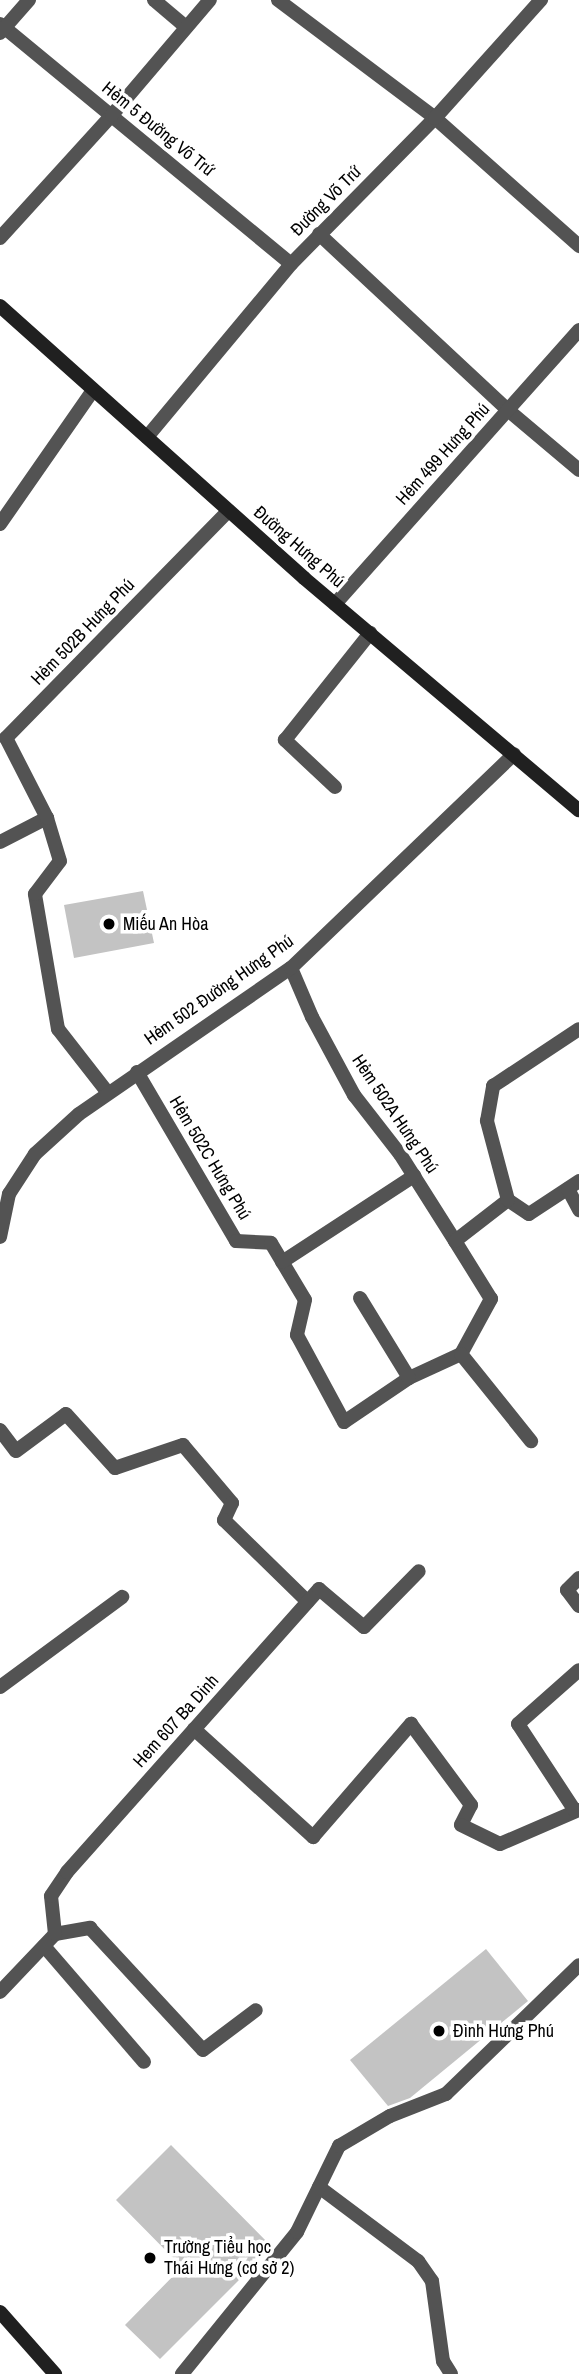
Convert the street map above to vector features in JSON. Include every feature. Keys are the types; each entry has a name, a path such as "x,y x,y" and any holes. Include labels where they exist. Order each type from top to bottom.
{"main road":[{"name":"Đường Hưng Phú","path":"0,306 228,511 579,810"},
{"path":"0,2312 55,2374"}],"street":[{"path":"1,28 29,0"},
{"path":"154,0 186,27"},
{"path":"0,238 112,115 210,0"},
{"path":"278,0 435,118 579,246"},
{"name":"Đường Võ Trứ","path":"147,437 291,264 435,118 541,0"},
{"name":"Hẻm 5 Đường Võ Trứ","path":"1,28 112,115 291,264"},
{"path":"319,234 508,410 579,470"},
{"name":"Hẻm 499 Hưng Phú","path":"335,604 579,330"},
{"path":"0,524 93,390"},
{"name":"Hẻm 502B Hưng Phú","path":"108,1093 58,1029 35,894 60,861 47,818 6,738 228,511"},
{"path":"335,787 285,740 370,634"},
{"name":"Hẻm 502 Đường Hưng Phú","path":"0,1237 9,1194 35,1154 79,1114 291,968 514,754"},
{"path":"0,842 47,818"},
{"name":"Hẻm 502A Hưng Phú","path":"291,968 312,1017 354,1095 414,1176 491,1298 461,1354"},
{"path":"579,1029 494,1086 487,1121 508,1200 529,1214 573,1185 579,1210"},
{"name":"Hẻm 502C Hưng Phú","path":"137,1072 236,1241 271,1243 305,1300 297,1335 344,1422 409,1378"},
{"path":"282,1262 414,1176"},
{"path":"455,1241 508,1200"},
{"path":"360,1298 409,1378 461,1354 531,1441"},
{"path":"0,1430 16,1451 66,1414 115,1468 183,1445 232,1503 224,1520 308,1602 319,1589 364,1627 419,1571"},
{"path":"579,1578 567,1590 579,1606"},
{"path":"0,1687 122,1597"},
{"name":"Hem 607 Ba Dinh","path":"55,1934 51,1896 67,1872 308,1602"},
{"path":"194,1729 313,1837 411,1724 471,1805 461,1825 500,1844 577,1810 518,1724 579,1670"},
{"path":"0,1992 55,1934 90,1928 203,2050 256,2010"},
{"path":"44,1946 144,2062"},
{"path":"182,2374 297,2232 339,2146 390,2116 446,2094 579,1965"},
{"path":"319,2187 418,2261 432,2281 443,2361 451,2374"}],"building":[{"name":"Miếu An Hòa","path":"143,891 154,943 74,958 64,905"},
{"name":"Đình Hưng Phú","path":"486,1949 528,2001 410,2098 388,2106 350,2060"},
{"path":"171,2145 272,2247 160,2359 125,2325 182,2267 116,2200"}],"place":[{"name":"Miếu An Hòa","path":"109,924"},
{"name":"Đình Hưng Phú","path":"439,2031"},
{"name":"Trường Tiểu học Thái Hưng (cơ sở 2)","path":"150,2258"}]}
